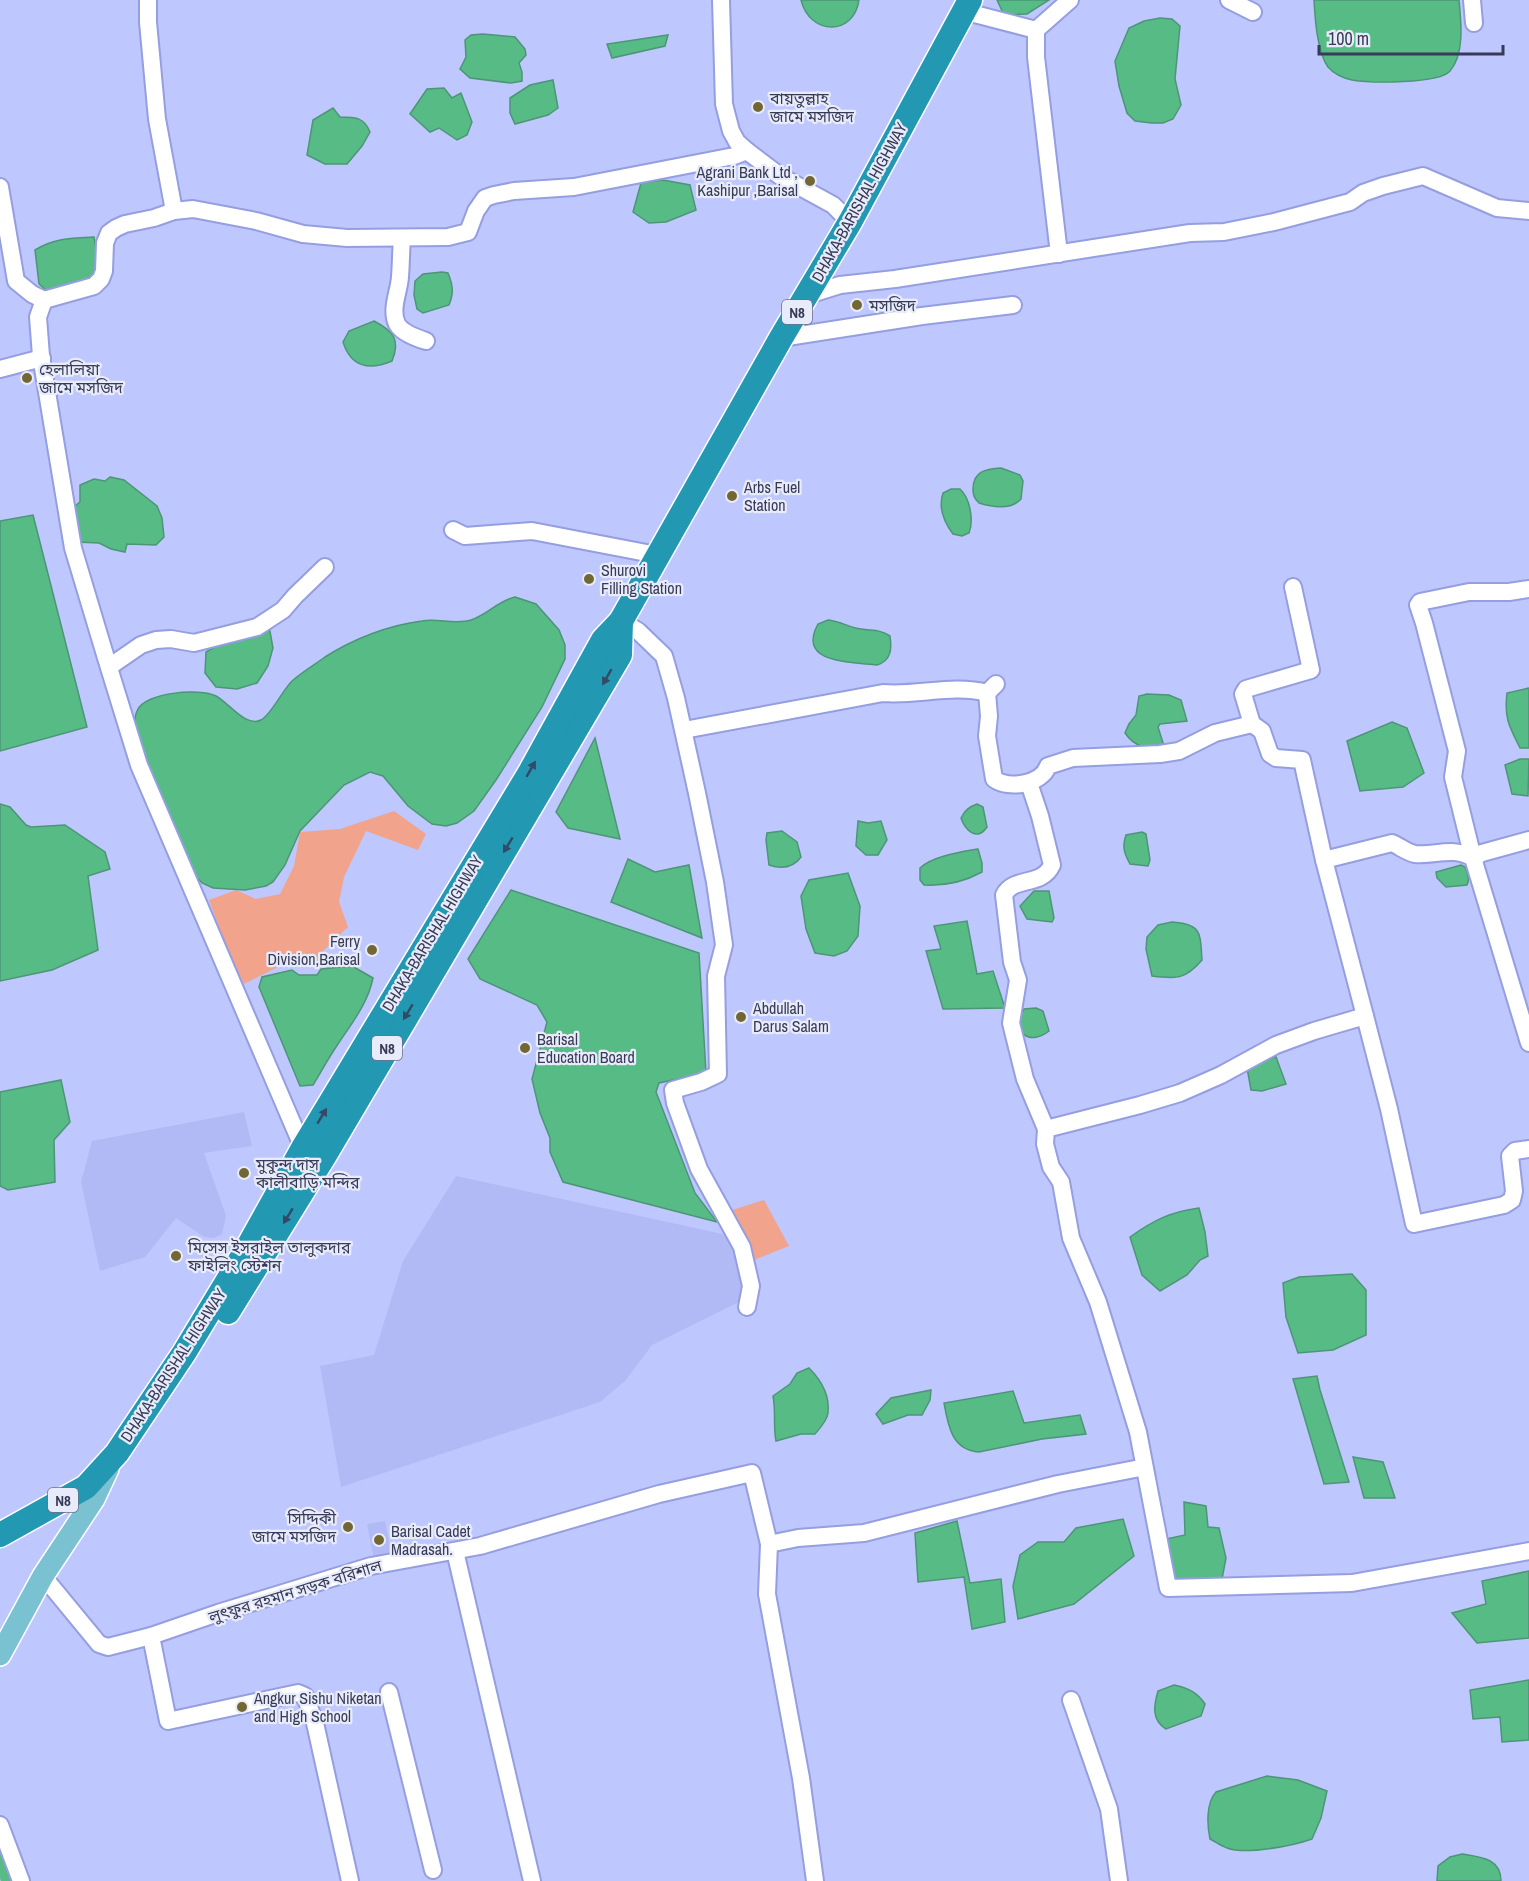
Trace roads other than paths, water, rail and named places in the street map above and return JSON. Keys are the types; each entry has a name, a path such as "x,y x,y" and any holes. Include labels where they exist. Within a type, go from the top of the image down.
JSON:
{"highway":[{"name":"DHAKA-BARISHAL HIGHWAY","path":"117,1453 184,1353 245,1252 303,1148 529,774 603,640 621,621 972,10"},
{"name":"DHAKA-BARISHAL HIGHWAY","path":"117,1453 141,1439 162,1415 325,1155 620,655 621,621"},
{"name":"N8","path":"0,1517 117,1453"},
{"name":"N8","path":"0,1535 86,1487 117,1453"}],"main road":[{"path":"0,1655 43,1576 94,1499 117,1453"}],"street":[{"path":"148,0 157,119 174,211"},
{"path":"721,0 724,104 737,142 780,176 833,205 850,222"},
{"path":"1059,254 1036,57 1036,30 1070,0"},
{"path":"1228,0 1252,12"},
{"path":"1472,0 1473,23"},
{"path":"972,10 1036,30"},
{"path":"0,187 16,281 44,300 94,286 101,279 104,271 105,243 109,233 116,228 174,211 193,209 255,221 303,234 347,238 448,237 468,232 485,198 494,195 574,186 734,156 747,151"},
{"path":"808,295 840,285 896,279 1190,233 1224,232 1274,222 1350,202 1363,193 1422,176 1497,208 1529,211"},
{"path":"402,238 400,280 395,302 397,325 426,341"},
{"path":"44,300 38,317 42,358 73,548 109,667 139,765 303,1148"},
{"path":"782,338 922,316 1014,305"},
{"path":"0,369 42,358"},
{"path":"453,530 465,536 532,531 657,555"},
{"path":"109,667 141,645 156,640 171,639 194,643 257,627 283,610 325,567"},
{"path":"1293,587 1311,670 1246,689 1243,694 1252,724 1262,730 1270,754 1273,757 1302,760 1324,860 1389,1109 1414,1224 1504,1205 1512,1200 1514,1191 1510,1156 1515,1151 1529,1149"},
{"path":"1529,589 1509,592 1469,592 1420,602 1418,605 1456,751 1453,777 1473,858 1529,1043"},
{"path":"621,621 638,631 664,656 684,730 715,882 724,945 716,976 718,1074 701,1082 673,1090 675,1103 699,1168 742,1247 751,1287 747,1306"},
{"path":"684,730 883,693 992,689 987,736 994,779 1007,784 1029,783 1046,772 1048,766 1073,758 1179,751 1215,734 1252,724"},
{"path":"1029,783 1052,865 1043,877 1009,887 1004,895 1012,962 1018,980 1011,1023 1025,1079 1046,1129 1046,1144 1051,1167 1061,1182 1071,1238 1098,1302 1138,1432 1168,1588 1352,1583 1529,1551"},
{"path":"1473,858 1482,853 1529,840"},
{"path":"1324,860 1392,843 1413,854 1439,851 1463,852 1473,858"},
{"path":"1046,1129 1180,1093 1197,1084 1221,1076 1276,1045 1365,1016"},
{"path":"815,1881 801,1778 767,1594 770,1544 798,1538 864,1533 990,1500 1140,1468"},
{"name":"লুৎফুর রহমান সড়ক বরিশাল","path":"43,1576 99,1644 108,1647 151,1636 371,1566 454,1551 522,1535 659,1494 752,1473 770,1544"},
{"path":"454,1551 532,1881"},
{"path":"151,1636 168,1721 298,1693 306,1696 315,1724 350,1881"},
{"path":"389,1692 436,1875"},
{"path":"1071,1700 1109,1809 1115,1880"},
{"path":"0,1825 21,1881"}],"waterway":[{"path":"0,1850 8,1881"}],"place":[{"name":"বায়তুল্লাহ জামে মসজিদ","path":"758,107"},
{"name":"Agrani Bank Ltd , Kashipur ,Barisal","path":"810,181"},
{"name":"মসজিদ","path":"857,305"},
{"name":"হেলালিয়া জামে মসজিদ","path":"27,378"},
{"name":"Arbs Fuel Station","path":"732,496"},
{"name":"Shurovi Filling Station","path":"589,579"},
{"name":"Ferry Division,Barisal","path":"372,950"},
{"name":"Abdullah Darus Salam","path":"741,1017"},
{"name":"Barisal Education Board","path":"525,1048"},
{"name":"মুকুন্দ দাস কালীবাড়ি মন্দির","path":"244,1173"},
{"name":"মিসেস ইসরাইল তালুকদার ফাইলিং স্টেশন","path":"176,1256"},
{"name":"সিদ্দিকী জামে মসজিদ","path":"348,1527"},
{"name":"Barisal Cadet Madrasah.","path":"379,1540"},
{"name":"Angkur Sishu Niketan and High School","path":"242,1707"}]}
